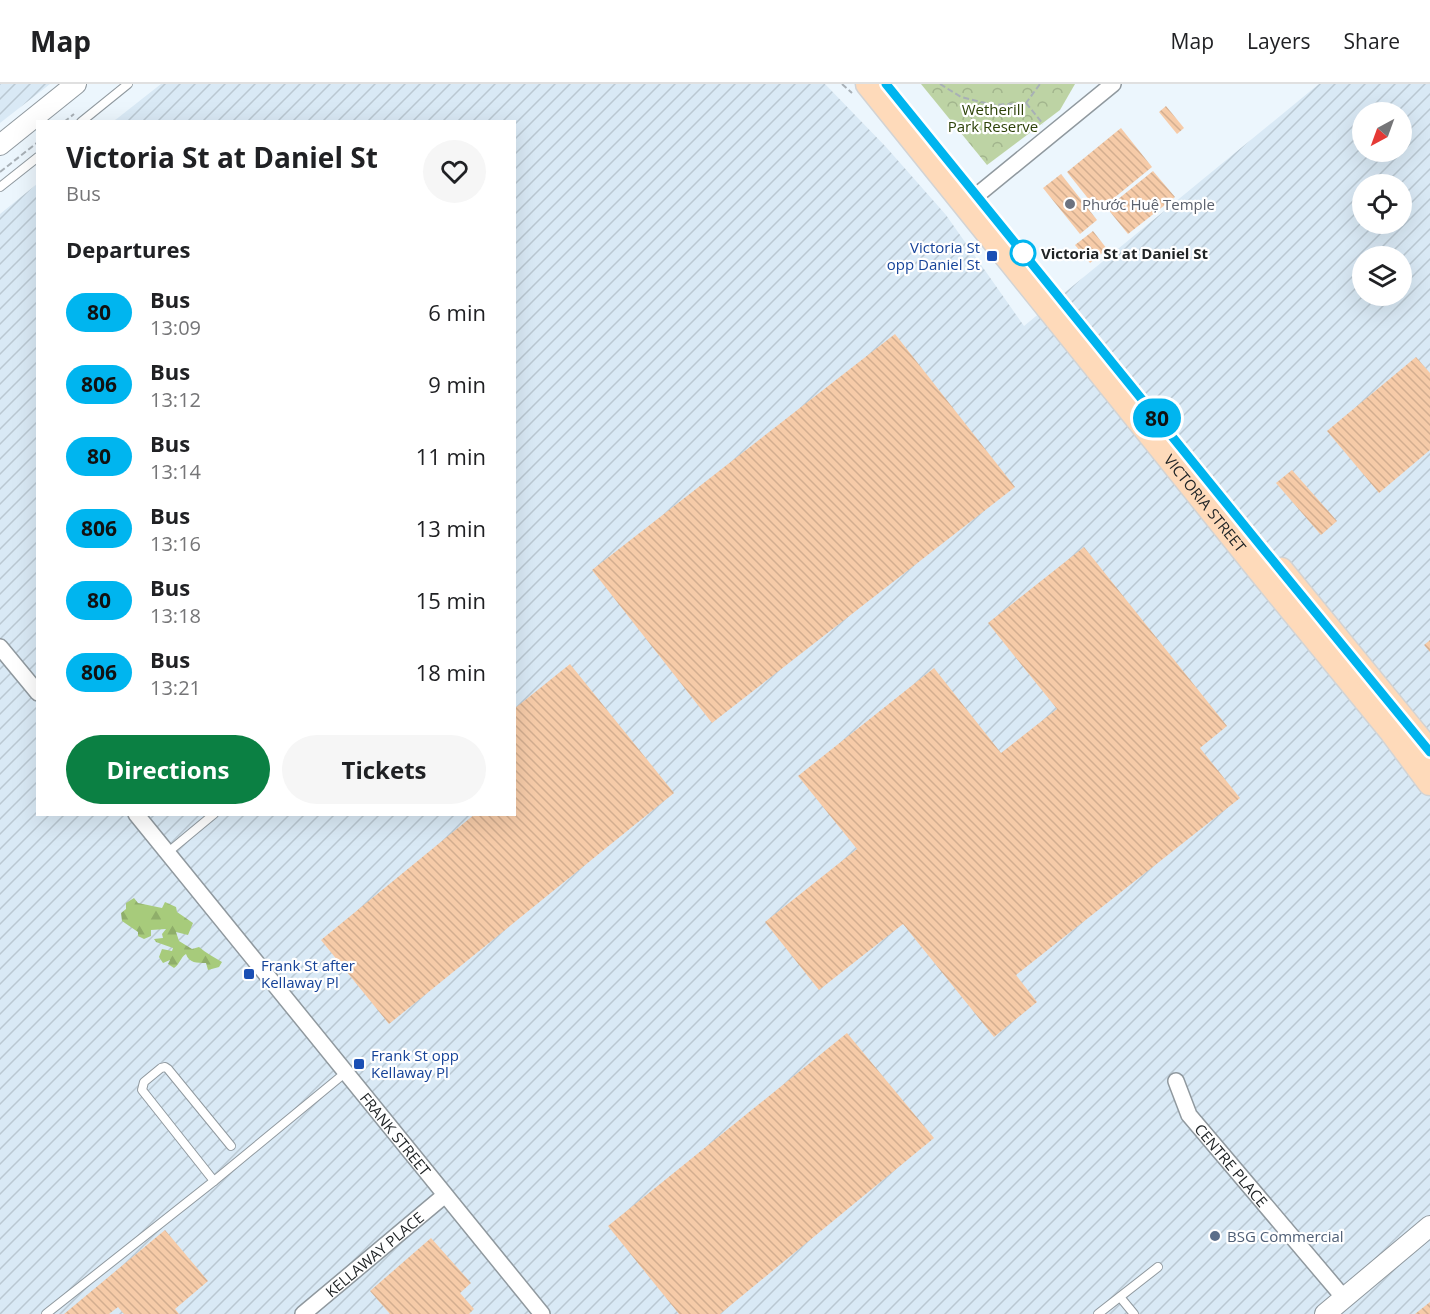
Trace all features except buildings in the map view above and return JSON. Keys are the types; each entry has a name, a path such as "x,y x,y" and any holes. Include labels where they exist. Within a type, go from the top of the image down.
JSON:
{"main road":[{"name":"VICTORIA STREET","path":"868,84 1392,732 1430,783"},
{"name":"VICTORIA STREET","path":"886,84 1430,752"}],"street":[{"path":"0,145 76,84"},
{"path":"976,196 1113,84"},
{"path":"0,647 36,687"},
{"name":"FRANK STREET","path":"138,816 542,1314"},
{"name":"CENTRE PLACE","path":"1176,1081 1189,1115 1344,1298"},
{"name":"KELLAWAY PLACE","path":"303,1314 445,1195"},
{"path":"1325,1314 1430,1226"}],"lane":[{"path":"83,120 128,84"},
{"path":"0,187 36,159"},
{"path":"167,853 210,816"},
{"path":"214,1181 142,1090 144,1082 161,1068 168,1069 231,1146"},
{"path":"46,1314 214,1181 345,1073"},
{"path":"1098,1314 1158,1268"},
{"path":"1120,1297 1134,1314"}],"path":[{"path":"940,84 961,98 993,105 1026,103"},
{"path":"1026,103 1040,84"},
{"path":"1026,103 1050,135"},
{"path":"0,172 36,144"}],"shaded area":[{"path":"0,84 50,84 0,123"},
{"path":"161,84 825,84 886,147 946,215 1024,326 1319,84 1430,84 1430,1314 0,1314 0,214 36,185 36,816 516,816 516,120 115,120"}],"green space":[{"name":"Wetherill Park Reserve","path":"921,84 1075,84 1060,110 987,165"},
{"path":"134,898 138,903 162,908 165,902 176,907 177,912 193,923 188,935 176,932 179,941 192,949 199,947 222,962 219,967 208,970 206,963 191,961 186,954 174,968 168,964 170,960 163,963 159,957 162,949 172,951 173,948 156,942 154,939 163,938 162,934 166,929 151,930 151,936 144,939 122,921 121,913 126,909 126,903"}],"bus line":[{"name":"80","path":"886,84 1430,752"}],"place":[{"name":"Phước Huệ Temple","path":"1070,204"},
{"name":"Victoria St at Daniel St","path":"1023,253"},
{"name":"Victoria St opp Daniel St","path":"992,256"},
{"name":"Frank St after Kellaway Pl","path":"249,974"},
{"name":"Frank St opp Kellaway Pl","path":"359,1064"},
{"name":"BSG Commercial","path":"1215,1236"}]}
